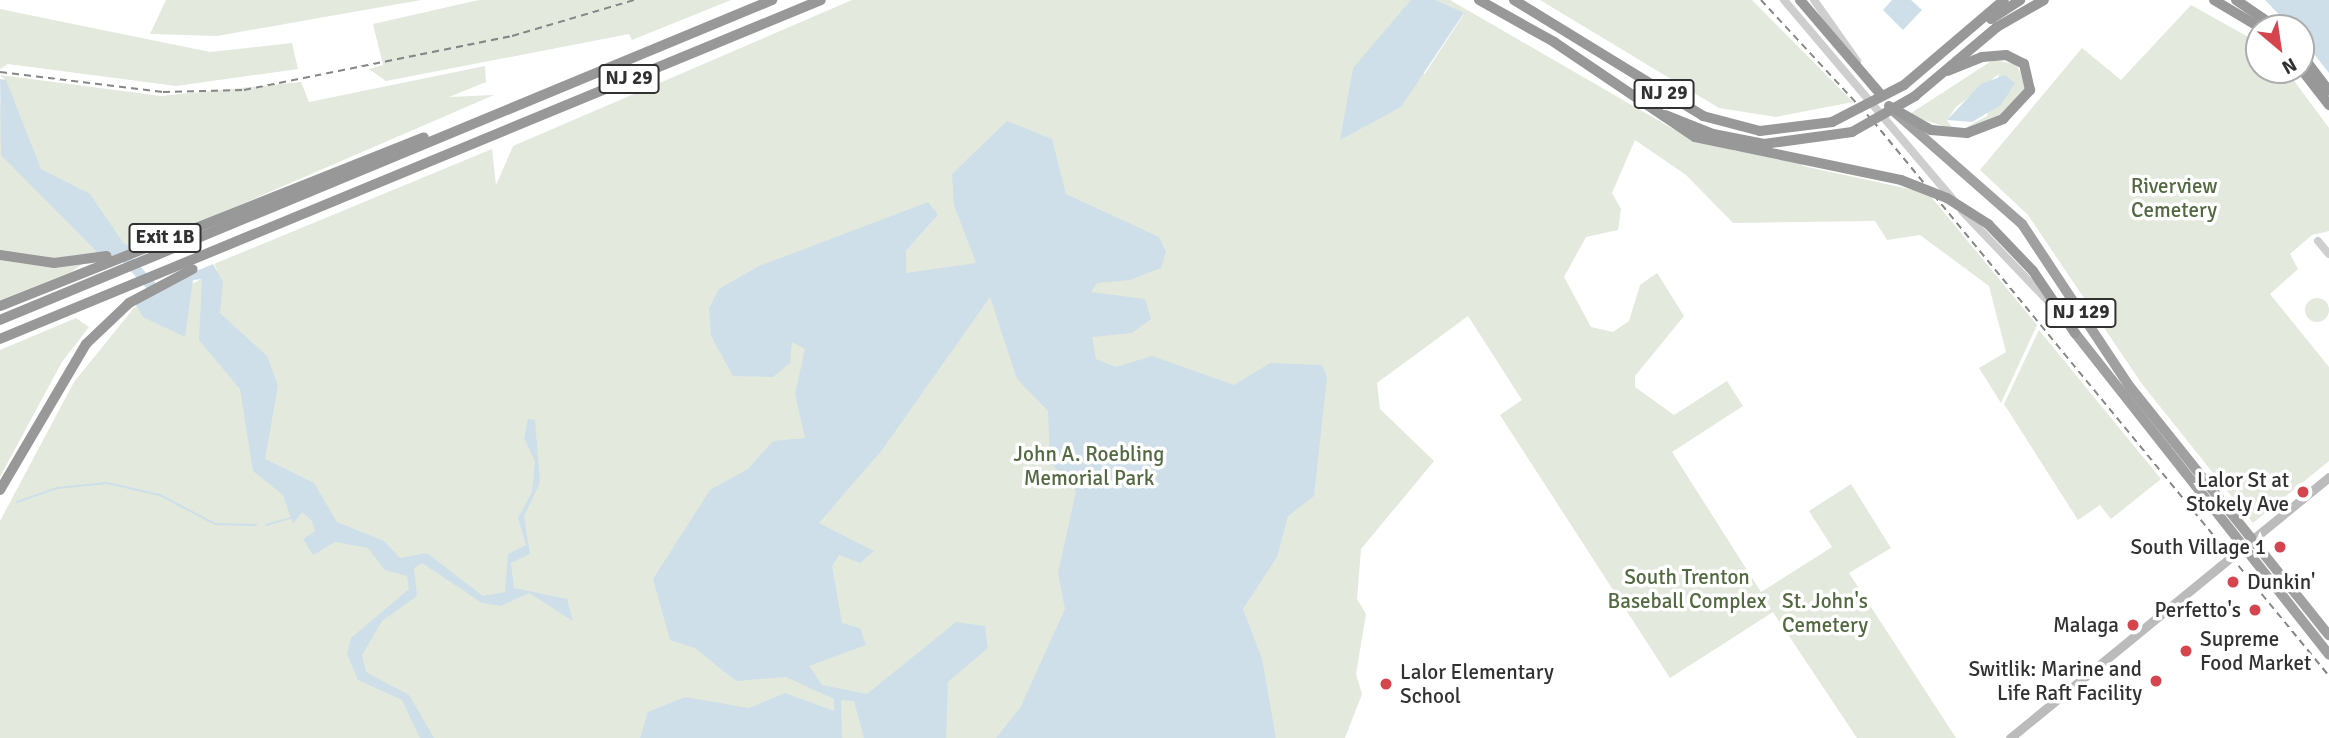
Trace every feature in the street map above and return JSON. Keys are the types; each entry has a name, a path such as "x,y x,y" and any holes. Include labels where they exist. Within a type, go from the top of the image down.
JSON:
{"highway":[{"name":"NJ 29","path":"342,172 467,127 772,0"},
{"name":"NJ 29","path":"0,339 821,0"},
{"name":"NJ 29","path":"1479,0 1671,118 1727,138 1798,144 1852,132 1915,96 1948,71 1997,27 2044,0"},
{"name":"NJ 29","path":"1514,0 1703,116 1760,131 1832,122 1904,85 1965,36 2020,0"},
{"path":"1800,0 1881,95"},
{"path":"1965,36 2004,0"},
{"path":"2214,0 2245,18"},
{"path":"2238,1 2257,14"},
{"path":"1889,106 1931,130 1967,133 2009,114 2031,85 2024,64 2006,55 1982,57 1948,71"},
{"path":"2315,72 2329,91"},
{"path":"1606,79 1662,121 1704,140 1901,180 1947,198 1989,224 2027,263 2074,333"},
{"path":"2313,84 2329,105"},
{"name":"NJ 129","path":"1881,95 1889,106 2022,224 2130,387 2329,635"},
{"path":"0,490 74,360 108,320 160,284 438,158"},
{"path":"0,320 342,172"},
{"name":"Exit 1B","path":"0,306 88,265 342,172"},
{"path":"0,255 40,263 88,265"},
{"name":"NJ 129","path":"2074,333 2329,655"},
{"path":"0,502 33,431"}],"main road":[{"path":"2010,738 2329,477"}],"street":[{"name":"NJ 129","path":"1784,0 1980,233 2074,333"},
{"name":"NJ 129","path":"1814,0 1881,95"},
{"path":"2318,241 2329,254"}],"green space":[{"path":"166,0 421,0 217,36 150,34"},
{"path":"479,0 731,0 632,40 629,34 386,81 369,69 383,65 373,24"},
{"path":"852,0 1411,0 1424,75 1464,14 1436,0 1450,0 1673,129 1735,151 1796,154 1803,166 1928,193 2037,325 2001,403 1979,368 2006,352 1989,286 1920,235 1887,240 1875,221 1733,223 1686,175 1635,140 1612,193 1621,209 1618,230 1586,237 1564,277 1591,327 1613,332 1629,321 1640,285 1657,273 1684,316 1635,376 1635,387 1674,415 1727,381 1743,406 1672,452 1761,592 1832,547 1809,511 1851,484 1891,548 1849,573 1956,738 1857,738 1773,612 1670,678 1500,415 1522,400 1468,316 1377,383 1380,409 1434,461 1361,549 1357,599 1366,614 1356,674 1362,694 1345,738 0,738 0,521 74,382 133,309 138,305 141,313 217,270 214,264 492,149 496,185 513,146","holes":["938,215 906,251 796,396 806,349 792,341"]},
{"path":"1540,0 1752,0 1853,102 1776,117 1719,108"},
{"name":"Riverview Cemetery","path":"2191,5 2245,35 2245,84 2296,84 2329,128 2329,231 2312,235 2290,254 2298,269 2270,294 2329,367 2329,461 2253,523 2142,384 2028,215 1980,170 2082,48 2121,80"},
{"path":"0,9 210,52 292,43 298,69 176,86 8,64 0,69"},
{"path":"1993,60 2016,64 2027,86 1994,122 1963,129 1987,116 1999,74 1956,107 1947,120 1953,129 1908,115"},
{"path":"485,66 486,82 449,97 494,95 138,249 85,236 100,252 71,272 0,300 0,107 6,81 0,75 161,96 301,82 309,102"},
{"path":"2312,298 2322,298 2329,305 2329,315 2322,322 2312,322 2305,315 2305,305"},
{"path":"76,318 89,327 62,362 0,477 0,350"},
{"path":"2039,330 2161,479 2111,519 2100,505 2078,520 2004,404"}],"water":[{"path":"1411,0 1436,0 1464,13 1401,107 1340,140 1353,68"},
{"path":"1892,0 1911,0 1922,10 1903,30 1883,10"},
{"path":"2265,0 2329,0 2329,73 2315,56 2315,14 2278,14"},
{"path":"2005,75 2015,83 2001,105 1972,122 1947,120 1981,84"},
{"path":"0,79 6,80 41,169 90,194 124,244 138,249 107,262 1,155"},
{"path":"1007,121 1052,139 1066,194 1159,237 1166,252 1161,268 1130,280 1097,283 1091,292 1145,299 1151,319 1132,333 1092,337 1096,359 1116,367 1152,356 1234,385 1270,363 1322,365 1327,377 1314,496 1288,516 1277,557 1243,609 1262,659 1276,738 996,738 1020,708 1065,609 1058,573 1076,491 1050,462 1048,411 1017,379 990,297 882,450 819,523 874,551 860,563 839,555 832,566 842,623 860,628 866,645 809,666 822,685 867,694 956,622 985,626 988,648 948,682 946,738 864,738 854,701 841,700 842,738 640,738 648,712 685,697 749,708 785,693 834,711 834,699 786,677 736,681 695,648 670,640 653,579 710,490 748,469 773,441 805,438 795,394 805,349 792,342 790,363 773,377 733,376 711,336 709,308 719,289 757,267 928,202 938,215 906,251 906,273 976,263 954,205 952,174"},
{"path":"213,264 223,282 220,313 267,356 278,386 265,459 314,483 337,522 384,541 400,558 427,553 483,596 505,592 508,554 526,545 518,518 532,492 535,462 524,438 528,419 535,420 540,483 524,516 530,554 511,563 514,588 567,599 573,621 529,593 501,606 482,603 422,563 414,568 417,596 382,621 362,655 366,672 409,695 434,738 420,738 402,700 358,680 347,654 351,638 409,589 407,576 385,570 368,548 335,542 313,555 303,539 315,531 312,521 302,512 293,524 283,495 253,471 240,389 199,340 202,279 193,280 185,337 143,317 132,298"}],"waterway":[{"path":"128,261 158,293"},
{"path":"17,502 57,488 107,483 160,495 215,524 256,525"},
{"path":"266,525 290,518"}],"railway":[{"path":"0,72 163,92 244,90 512,36 634,0"},
{"path":"1761,0 1873,121 2329,676"}],"place":[{"name":"Lalor St at Stokely Ave","path":"2303,492"},
{"name":"South Village 1","path":"2280,547"},
{"name":"Dunkin'","path":"2233,582"},
{"name":"Perfetto's","path":"2255,610"},
{"name":"Malaga","path":"2133,625"},
{"name":"Supreme Food Market","path":"2186,651"},
{"name":"Switlik: Marine and Life Raft Facility","path":"2156,681"},
{"name":"Lalor Elementary School","path":"1386,684"}],"park label":[{"name":"John A. Roebling Memorial Park","path":"1089,466"},
{"name":"South Trenton Baseball Complex","path":"1687,589"},
{"name":"St. John's Cemetery","path":"1825,613"}]}
